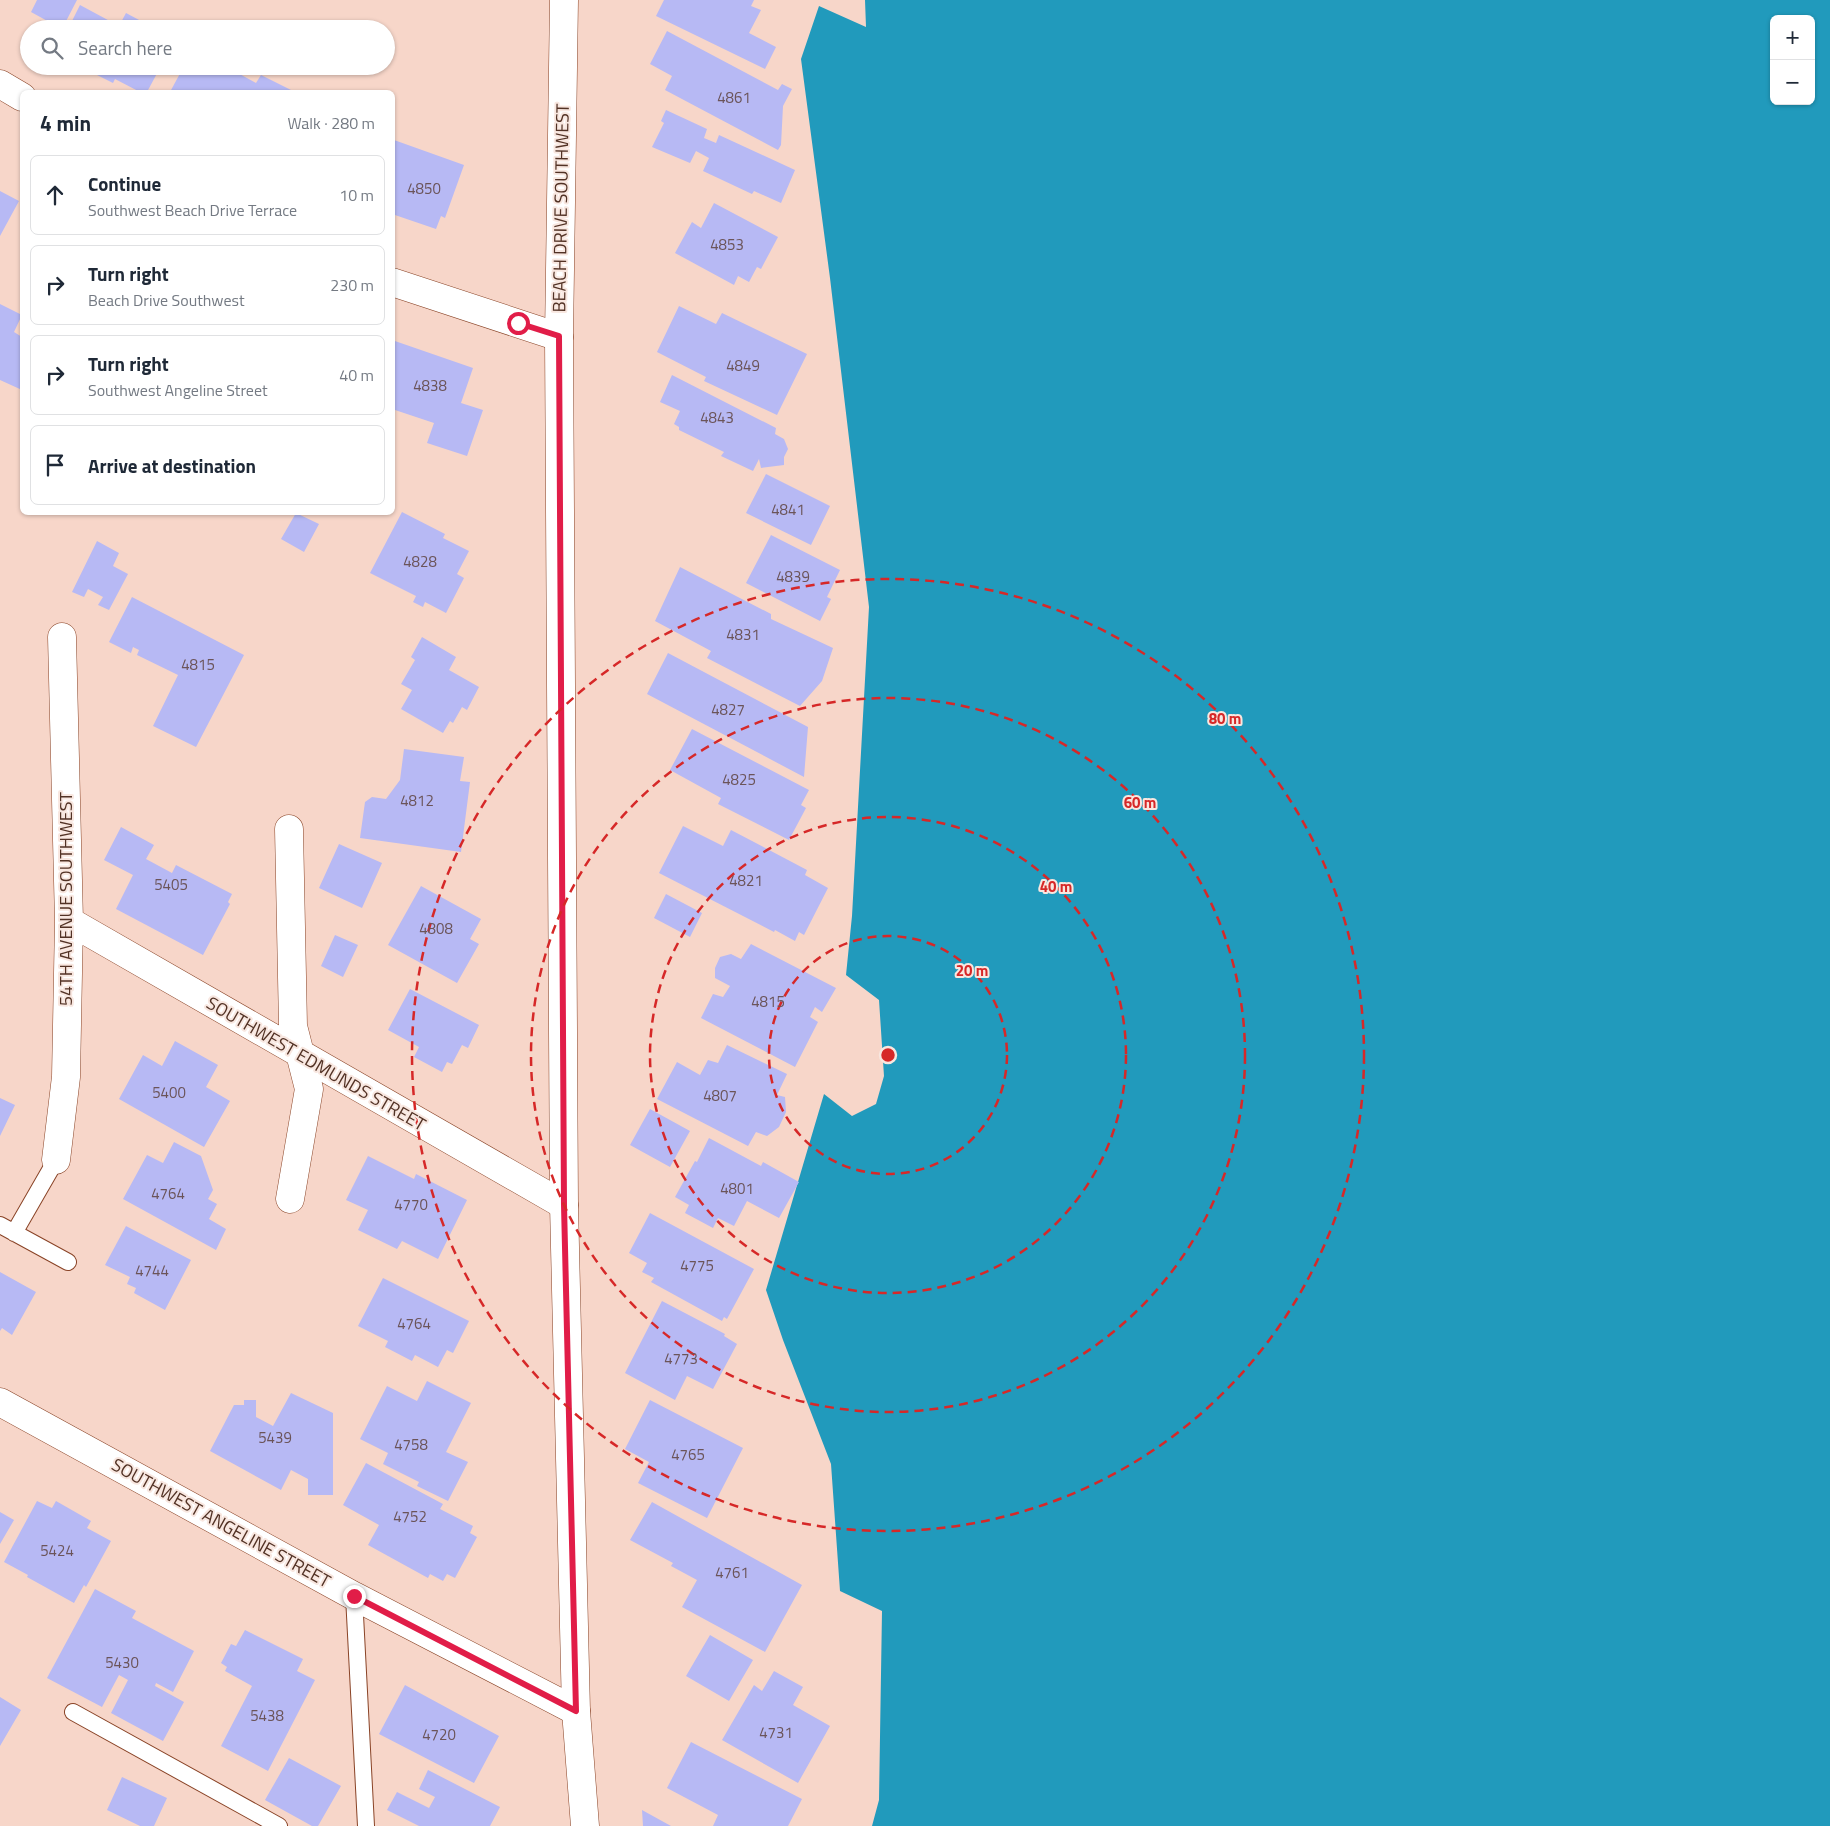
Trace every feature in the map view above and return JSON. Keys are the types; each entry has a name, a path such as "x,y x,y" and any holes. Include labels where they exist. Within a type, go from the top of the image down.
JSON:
{"street":[{"name":"BEACH DRIVE SOUTHWEST","path":"564,0 559,336 564,1205 576,1711 585,1826"},
{"path":"0,84 20,96"},
{"path":"395,283 559,336"},
{"name":"54TH AVENUE SOUTHWEST","path":"56,1160 66,1077 69,921 62,637"},
{"path":"290,829 293,1026 309,1089 290,1199"},
{"name":"SOUTHWEST EDMUNDS STREET","path":"69,921 564,1205"},
{"name":"SOUTHWEST ANGELINE STREET","path":"0,1402 354,1596 576,1711"}],"lane":[{"path":"56,1160 7,1229 68,1262"},
{"path":"354,1596 366,1826"},
{"path":"73,1712 279,1826"}],"water":[{"path":"865,0 1830,0 1830,1826 872,1826 879,1800 882,1611 840,1591 831,1464 783,1340 766,1290 824,1094 852,1116 876,1104 884,1076 879,1000 846,975 852,916 869,607 830,278 801,59 819,6 866,27"}],"building":[{"path":"37,0 77,0 67,20 46,20 31,12"},
{"path":"664,0 754,0 751,6 761,10 749,33 776,47 765,69 656,16"},
{"path":"80,5 108,20 72,20"},
{"path":"126,13 139,20 122,20"},
{"path":"667,31 778,90 782,84 792,89 783,106 781,145 778,150 665,90 672,76 650,64"},
{"path":"97,75 156,75 148,90 136,90 115,79 113,83"},
{"path":"179,75 241,75 256,83 261,75 291,90 171,90"},
{"path":"666,110 707,129 704,138 716,143 719,135 795,170 781,203 754,191 752,194 703,171 709,158 696,151 690,163 652,147 664,123 661,121"},
{"path":"395,140 464,165 445,218 441,216 436,229 395,215"},
{"path":"0,191 19,201 0,236"},
{"path":"714,203 778,237 761,269 757,267 749,282 738,276 734,285 675,253 692,222 701,228"},
{"path":"0,304 20,314 20,319 14,332 20,336 20,389 0,380"},
{"path":"679,306 716,324 722,313 807,354 777,415 704,381 706,377 657,352"},
{"path":"395,341 473,368 461,403 483,410 467,456 427,443 434,423 395,410"},
{"path":"672,375 776,428 775,434 784,439 788,449 784,457 784,465 761,468 759,459 753,471 721,456 724,452 679,430 679,427 674,424 680,411 660,402"},
{"path":"766,474 830,506 811,545 746,513"},
{"path":"402,512 445,534 443,538 469,551 457,574 464,578 446,613 425,602 423,607 413,602 416,596 370,573"},
{"path":"295,515 300,515 319,524 304,552 281,539"},
{"path":"771,535 840,570 827,597 831,599 820,621 746,583"},
{"path":"97,541 119,553 113,566 128,574 109,610 98,605 103,597 88,589 84,597 72,592"},
{"path":"680,567 771,614 771,619 833,648 822,681 800,706 707,658 711,651 655,621"},
{"path":"132,597 244,655 196,747 153,726 178,675 137,655 139,650 133,647 131,653 109,642"},
{"path":"422,637 456,657 449,670 479,687 467,710 462,707 453,723 450,721 443,733 401,709 412,690 401,684 415,660 411,657"},
{"path":"668,653 808,727 804,777 647,694"},
{"path":"692,729 809,790 801,805 806,808 789,840 718,804 721,798 670,770"},
{"path":"404,749 464,757 460,781 470,782 461,852 360,838 365,802 372,797 386,799 400,780"},
{"path":"683,826 723,846 731,830 807,870 805,875 828,888 804,935 799,932 795,941 659,873"},
{"path":"121,827 154,845 146,859 172,873 176,865 232,894 228,902 230,904 203,955 116,909 133,875 104,860"},
{"path":"339,844 382,863 362,908 319,888"},
{"path":"421,886 481,919 470,939 479,944 457,983 388,945"},
{"path":"666,894 702,913 690,937 654,918"},
{"path":"335,935 358,945 343,977 321,966"},
{"path":"751,944 836,988 822,1012 815,1007 810,1017 818,1022 795,1067 701,1018 713,994 723,997 730,986 715,978 715,968 720,957 731,954 741,959"},
{"path":"410,989 479,1025 468,1048 462,1045 452,1064 447,1062 442,1072 414,1057 419,1047 388,1030"},
{"path":"175,1041 218,1065 206,1087 230,1101 204,1147 119,1099 143,1055 162,1066"},
{"path":"727,1045 787,1074 777,1095 785,1097 786,1112 779,1127 767,1136 756,1132 748,1146 657,1099 677,1062 700,1075 708,1060 718,1063"},
{"path":"0,1098 15,1105 0,1136"},
{"path":"650,1109 690,1131 670,1167 630,1145"},
{"path":"709,1138 761,1166 763,1162 799,1182 779,1218 747,1201 734,1226 718,1218 713,1228 685,1213 689,1205 675,1197 695,1161 697,1162"},
{"path":"174,1142 201,1156 213,1190 208,1199 217,1204 209,1219 226,1229 216,1250 123,1199 147,1155 163,1163"},
{"path":"368,1156 414,1179 416,1174 467,1200 438,1259 402,1241 397,1249 358,1230 368,1210 346,1200"},
{"path":"650,1213 754,1269 727,1319 724,1317 722,1321 651,1282 654,1278 642,1272 647,1263 629,1253"},
{"path":"126,1226 191,1260 165,1310 134,1293 136,1288 127,1284 130,1277 105,1265"},
{"path":"0,1272 36,1292 12,1335 2,1328 0,1331"},
{"path":"383,1278 469,1321 453,1353 447,1350 438,1367 415,1355 412,1361 385,1347 388,1341 358,1326"},
{"path":"662,1301 725,1334 724,1336 737,1344 713,1389 687,1376 675,1400 625,1373"},
{"path":"427,1381 471,1403 446,1452 468,1462 448,1501 417,1486 419,1482 383,1464 388,1453 360,1439 387,1386 417,1401"},
{"path":"291,1393 333,1413 333,1495 308,1495 308,1479 291,1470 281,1490 210,1451 234,1405 244,1405 244,1400 256,1400 256,1417 273,1426"},
{"path":"650,1400 743,1448 707,1518 638,1483 649,1462 625,1449"},
{"path":"366,1463 443,1504 440,1509 473,1526 470,1533 477,1537 455,1578 447,1574 443,1581 430,1574 428,1578 368,1545 379,1525 343,1505"},
{"path":"37,1501 52,1508 56,1501 91,1521 87,1528 111,1541 86,1587 84,1585 74,1603 4,1562"},
{"path":"652,1502 802,1585 765,1652 682,1607 697,1580 671,1566 673,1563 630,1540"},
{"path":"0,1512 14,1520 0,1544"},
{"path":"95,1589 136,1611 132,1618 194,1651 173,1692 156,1683 155,1686 184,1702 163,1741 111,1713 128,1680 119,1675 102,1707 47,1678"},
{"path":"245,1630 303,1659 297,1671 315,1680 268,1771 221,1746 252,1686 225,1671 227,1667 221,1663 231,1644 236,1646"},
{"path":"710,1635 753,1660 729,1701 686,1676"},
{"path":"774,1671 803,1687 793,1705 830,1726 798,1783 722,1740 754,1685 762,1691"},
{"path":"405,1685 499,1736 474,1783 379,1734"},
{"path":"0,1697 21,1710 0,1746"},
{"path":"691,1742 802,1799 788,1826 713,1826 718,1815 667,1788"},
{"path":"289,1758 341,1786 318,1826 312,1826 265,1800"},
{"path":"428,1770 500,1807 490,1826 419,1826 387,1810 397,1792 429,1808 435,1797 419,1789"},
{"path":"122,1777 167,1798 154,1826 140,1826 107,1810"},
{"path":"642,1810 671,1826 643,1826"}],"route":[{"path":"354,1596 576,1711 564,1205 559,336 518,323"}]}
